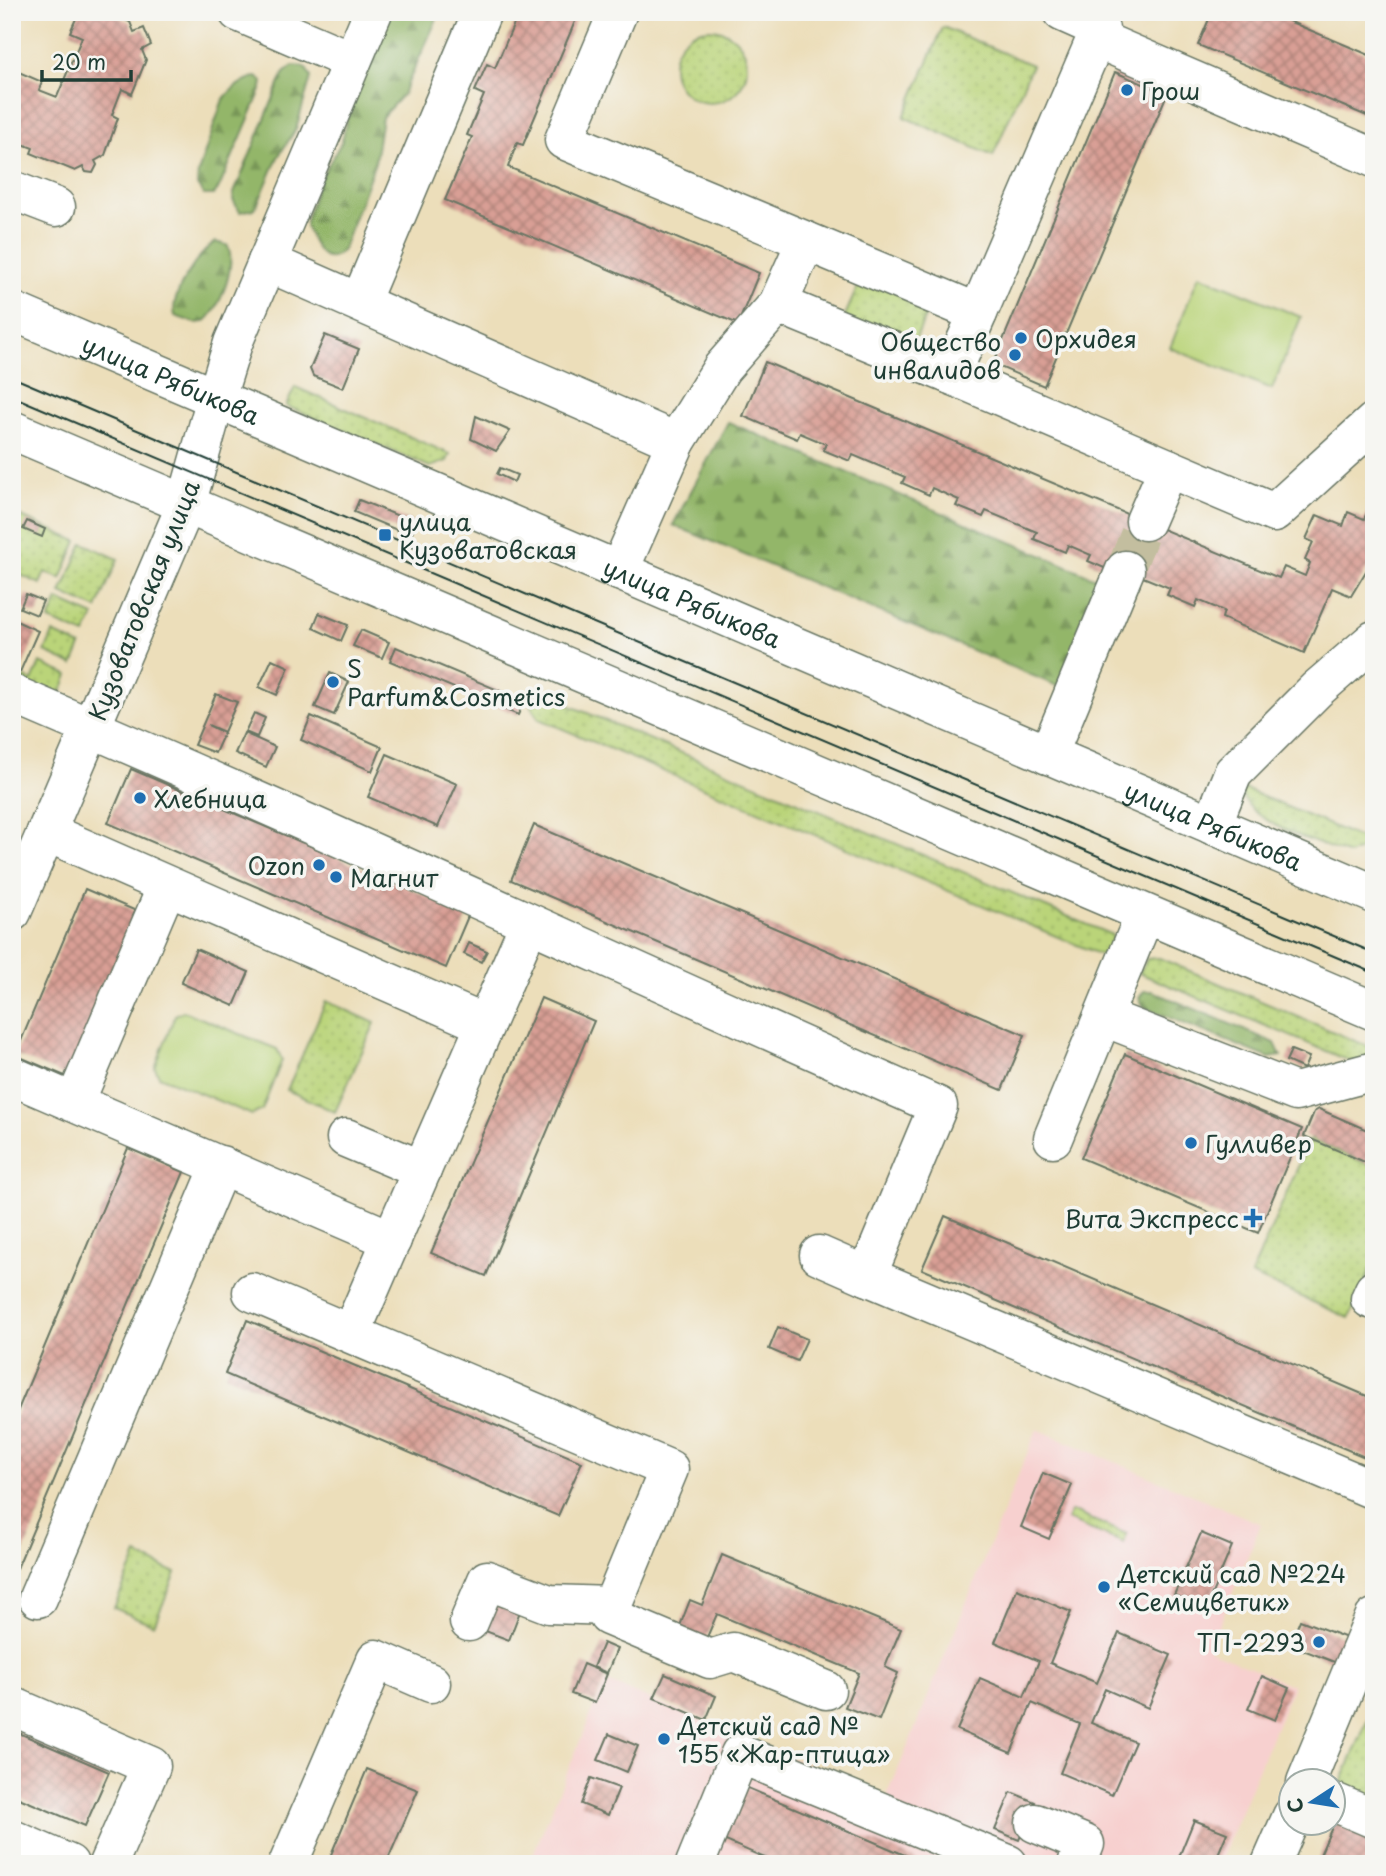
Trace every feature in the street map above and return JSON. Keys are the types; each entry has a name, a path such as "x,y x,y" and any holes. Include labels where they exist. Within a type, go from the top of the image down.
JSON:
{"main road":[{"path":"238,12 352,61"},
{"name":"Кузоватовская улица","path":"12,912 186,505 233,343 373,12"},
{"path":"360,302 482,12"},
{"path":"618,12 564,140 978,313"},
{"path":"951,375 1100,29 1062,12"},
{"path":"1095,38 1374,158"},
{"path":"12,190 56,207"},
{"path":"619,571 676,442 722,368 778,304 806,241"},
{"path":"268,262 676,442"},
{"path":"778,304 1274,513 1374,422"},
{"name":"улица Рябикова","path":"12,311 1374,894"},
{"path":"12,430 1374,1012"},
{"path":"1145,521 1168,468"},
{"path":"1048,755 1125,570"},
{"path":"1212,825 1233,773 1317,689 1374,640"},
{"path":"12,694 431,876 529,925 938,1106 867,1276"},
{"path":"46,832 484,1024"},
{"path":"75,1102 167,886"},
{"path":"1053,1138 1145,914"},
{"path":"351,1333 529,925"},
{"path":"1104,1017 1296,1092 1374,1071"},
{"path":"12,1076 392,1240"},
{"path":"346,1138 422,1170"},
{"path":"38,1598 221,1165"},
{"path":"820,1255 1374,1490"},
{"path":"1374,1290 1370,1299 1374,1300"},
{"path":"252,1292 669,1469 607,1616 710,1658 733,1652 826,1690"},
{"path":"469,1622 487,1580 549,1604 611,1606"},
{"path":"1313,1768 1365,1663 1374,1618"},
{"path":"288,1864 376,1659 431,1683"},
{"path":"12,1706 151,1766 108,1864"},
{"path":"695,1864 740,1754 988,1860"},
{"path":"1348,1808 1374,1819"},
{"path":"1035,1824 1085,1844 1077,1864"},
{"path":"1271,1864 1282,1838"},
{"path":"12,1839 69,1864"}],"shaded area":[{"name":"Детский сад №224 «Семицветик»","path":"1037,1429 1261,1524 1209,1650 1293,1686 1219,1864 1047,1864 1040,1861 1038,1864 529,1864 605,1681 887,1797"}],"green space":[{"path":"384,12 440,12 403,94 382,117 375,162 343,249 336,255 324,256 319,252 305,224 317,185 342,141 349,111"},
{"path":"943,27 1032,65 993,156 904,117"},
{"path":"710,29 724,32 736,40 744,52 747,66 744,80 736,92 724,100 710,103 696,100 684,92 676,80 673,66 676,52 684,40 696,32"},
{"path":"293,66 305,67 311,77 296,129 278,157 258,203 253,209 240,212 233,200 234,193 284,73"},
{"path":"257,77 263,82 262,88 219,188 213,195 204,195 197,185 198,173 222,102 238,85"},
{"path":"215,242 227,245 230,253 226,286 216,308 204,322 195,323 175,316 176,298 181,287 201,255"},
{"path":"1199,275 1301,317 1272,389 1170,348"},
{"path":"862,277 930,305 912,348 843,320"},
{"path":"295,387 450,454 447,461 430,467 286,406"},
{"path":"728,422 1105,582 1062,688 673,525"},
{"path":"12,513 77,541 61,579 45,572 40,584 14,572 16,566 12,564"},
{"path":"83,543 118,559 97,609 61,593"},
{"path":"58,600 94,616 85,635 49,620"},
{"path":"53,633 81,646 73,665 45,652"},
{"path":"40,663 68,675 57,703 12,683 12,672 32,681"},
{"path":"533,690 1112,935 1115,961 539,719 528,700"},
{"path":"1240,787 1374,844 1374,851 1365,847 1349,855 1284,830 1254,811 1245,800"},
{"path":"1159,958 1374,1049 1374,1063 1362,1066 1139,973 1147,959"},
{"path":"1144,991 1152,991 1275,1043 1281,1056 1269,1058 1144,1007 1139,998"},
{"path":"326,1001 375,1023 335,1112 287,1090"},
{"path":"183,1011 277,1049 282,1060 262,1110 252,1115 159,1076 155,1068 175,1015"},
{"path":"1310,1139 1374,1167 1374,1262 1349,1318 1251,1275"},
{"path":"1071,1511 1127,1534 1124,1543 1067,1520"},
{"path":"137,1555 176,1573 154,1625 114,1608"},
{"path":"1374,1705 1374,1806 1348,1794 1347,1768"}],"building":[{"path":"79,12 108,12 130,22 134,32 144,28 151,45 142,50 146,60 132,94 122,89 112,115 118,118 105,155 95,161 97,165 93,173 86,172 83,167 75,171 31,153 33,148 12,140 12,69 42,82 39,90 57,97 82,37 70,32"},
{"path":"519,12 579,12 523,145 517,143 508,167 759,273 738,324 445,200 472,137 467,135 484,95 475,91 487,64 495,68"},
{"path":"1212,12 1267,12 1374,57 1374,119 1198,45"},
{"path":"1115,72 1167,94 1044,386 993,364"},
{"path":"325,335 359,349 343,388 313,376 310,369"},
{"path":"765,362 1279,578 1284,567 1305,576 1310,563 1305,560 1313,542 1306,539 1317,515 1343,526 1348,512 1364,519 1374,497 1374,558 1351,596 1332,588 1304,653 1222,618 1224,611 1198,600 1195,607 1167,595 1170,588 1138,575 1116,573 1088,561 1091,555 1068,545 1065,552 1034,539 1037,532 986,511 983,517 956,506 959,500 932,488 929,495 902,483 905,477 853,455 850,461 823,450 826,444 800,433 797,439 743,416"},
{"path":"476,416 510,431 496,451 471,439"},
{"path":"500,468 517,475 514,482 497,474"},
{"path":"359,500 416,523 411,536 354,512"},
{"path":"27,521 45,529 42,537 23,529"},
{"path":"26,594 43,601 37,615 20,608"},
{"path":"319,613 348,625 341,641 313,628"},
{"path":"12,619 38,631 20,672 12,669"},
{"path":"361,630 389,642 382,658 353,646"},
{"path":"396,647 524,701 518,715 390,661"},
{"path":"272,659 289,667 277,695 259,687"},
{"path":"330,673 349,682 334,715 315,707"},
{"path":"216,694 237,702 224,732 208,725 224,733 215,753 194,745"},
{"path":"254,713 265,718 257,737 245,732"},
{"path":"311,716 382,747 372,771 301,740"},
{"path":"244,733 275,747 266,767 235,753"},
{"path":"387,754 457,784 438,827 368,797"},
{"path":"131,769 469,914 446,968 108,823"},
{"path":"534,825 1025,1035 1002,1090 511,880"},
{"path":"85,889 141,913 72,1079 15,1055"},
{"path":"469,943 487,951 481,962 464,954"},
{"path":"196,949 249,972 234,1006 181,983"},
{"path":"541,998 594,1021 486,1276 431,1253"},
{"path":"1291,1050 1309,1057 1304,1069 1286,1061"},
{"name":"Гулливер","path":"1125,1054 1302,1129 1258,1233 1081,1158"},
{"path":"1319,1109 1374,1133 1374,1166 1304,1136 1314,1112"},
{"path":"128,1148 184,1172 12,1580 12,1424"},
{"path":"945,1216 1374,1399 1374,1461 922,1269"},
{"path":"247,1320 582,1462 558,1516 225,1374"},
{"path":"778,1327 807,1339 797,1361 769,1349"},
{"path":"1043,1473 1072,1485 1049,1539 1021,1527"},
{"path":"1201,1533 1232,1546 1206,1608 1174,1595"},
{"path":"722,1555 901,1629 885,1667 898,1673 879,1720 845,1707 859,1673 717,1614 705,1642 678,1631 690,1600 702,1605"},
{"path":"1017,1589 1071,1612 1050,1663 1097,1683 1119,1633 1171,1655 1148,1708 1105,1689 1091,1723 1135,1742 1112,1795 1060,1773 1080,1724 1032,1703 1011,1753 957,1730 980,1678 1024,1697 1039,1661 995,1642"},
{"path":"494,1595 522,1606 509,1640 480,1629"},
{"name":"ТП-2293","path":"1300,1620 1347,1638 1337,1663 1290,1645"},
{"path":"603,1643 617,1649 607,1673 593,1667"},
{"path":"583,1664 607,1674 595,1703 571,1694"},
{"path":"665,1674 716,1696 706,1720 654,1698"},
{"path":"1262,1676 1289,1688 1275,1720 1248,1709"},
{"path":"12,1730 109,1772 85,1826 12,1795"},
{"path":"609,1734 638,1746 627,1772 598,1760"},
{"path":"367,1769 418,1790 386,1864 327,1864"},
{"path":"591,1778 619,1788 608,1815 581,1804"},
{"path":"743,1786 926,1864 779,1864 721,1839"},
{"path":"1011,1792 1035,1802 1019,1840 995,1830"},
{"path":"1194,1820 1227,1833 1214,1864 1176,1864"},
{"path":"1348,1823 1374,1834 1374,1864 1316,1864 1327,1838 1348,1838"}],"tunnel":[{"path":"1125,570 1145,521"}],"tram line":[{"path":"12,377 1374,953"},
{"path":"12,396 1374,973"}],"place":[{"name":"Грош","path":"1127,90"},
{"name":"Орхидея","path":"1021,338"},
{"name":"Общество инвалидов","path":"1015,355"},
{"name":"улица Кузоватовская","path":"385,535"},
{"name":"S Parfum&Cosmetics","path":"333,682"},
{"name":"Хлебница","path":"140,798"},
{"name":"Ozon","path":"319,865"},
{"name":"Магнит","path":"336,877"},
{"name":"Гулливер","path":"1191,1143"},
{"name":"Вита Экспресс","path":"1253,1218"},
{"name":"Детский сад №224 «Семицветик»","path":"1104,1587"},
{"name":"ТП-2293","path":"1319,1642"},
{"name":"Детский сад № 155 «Жар-птица»","path":"664,1739"}]}
